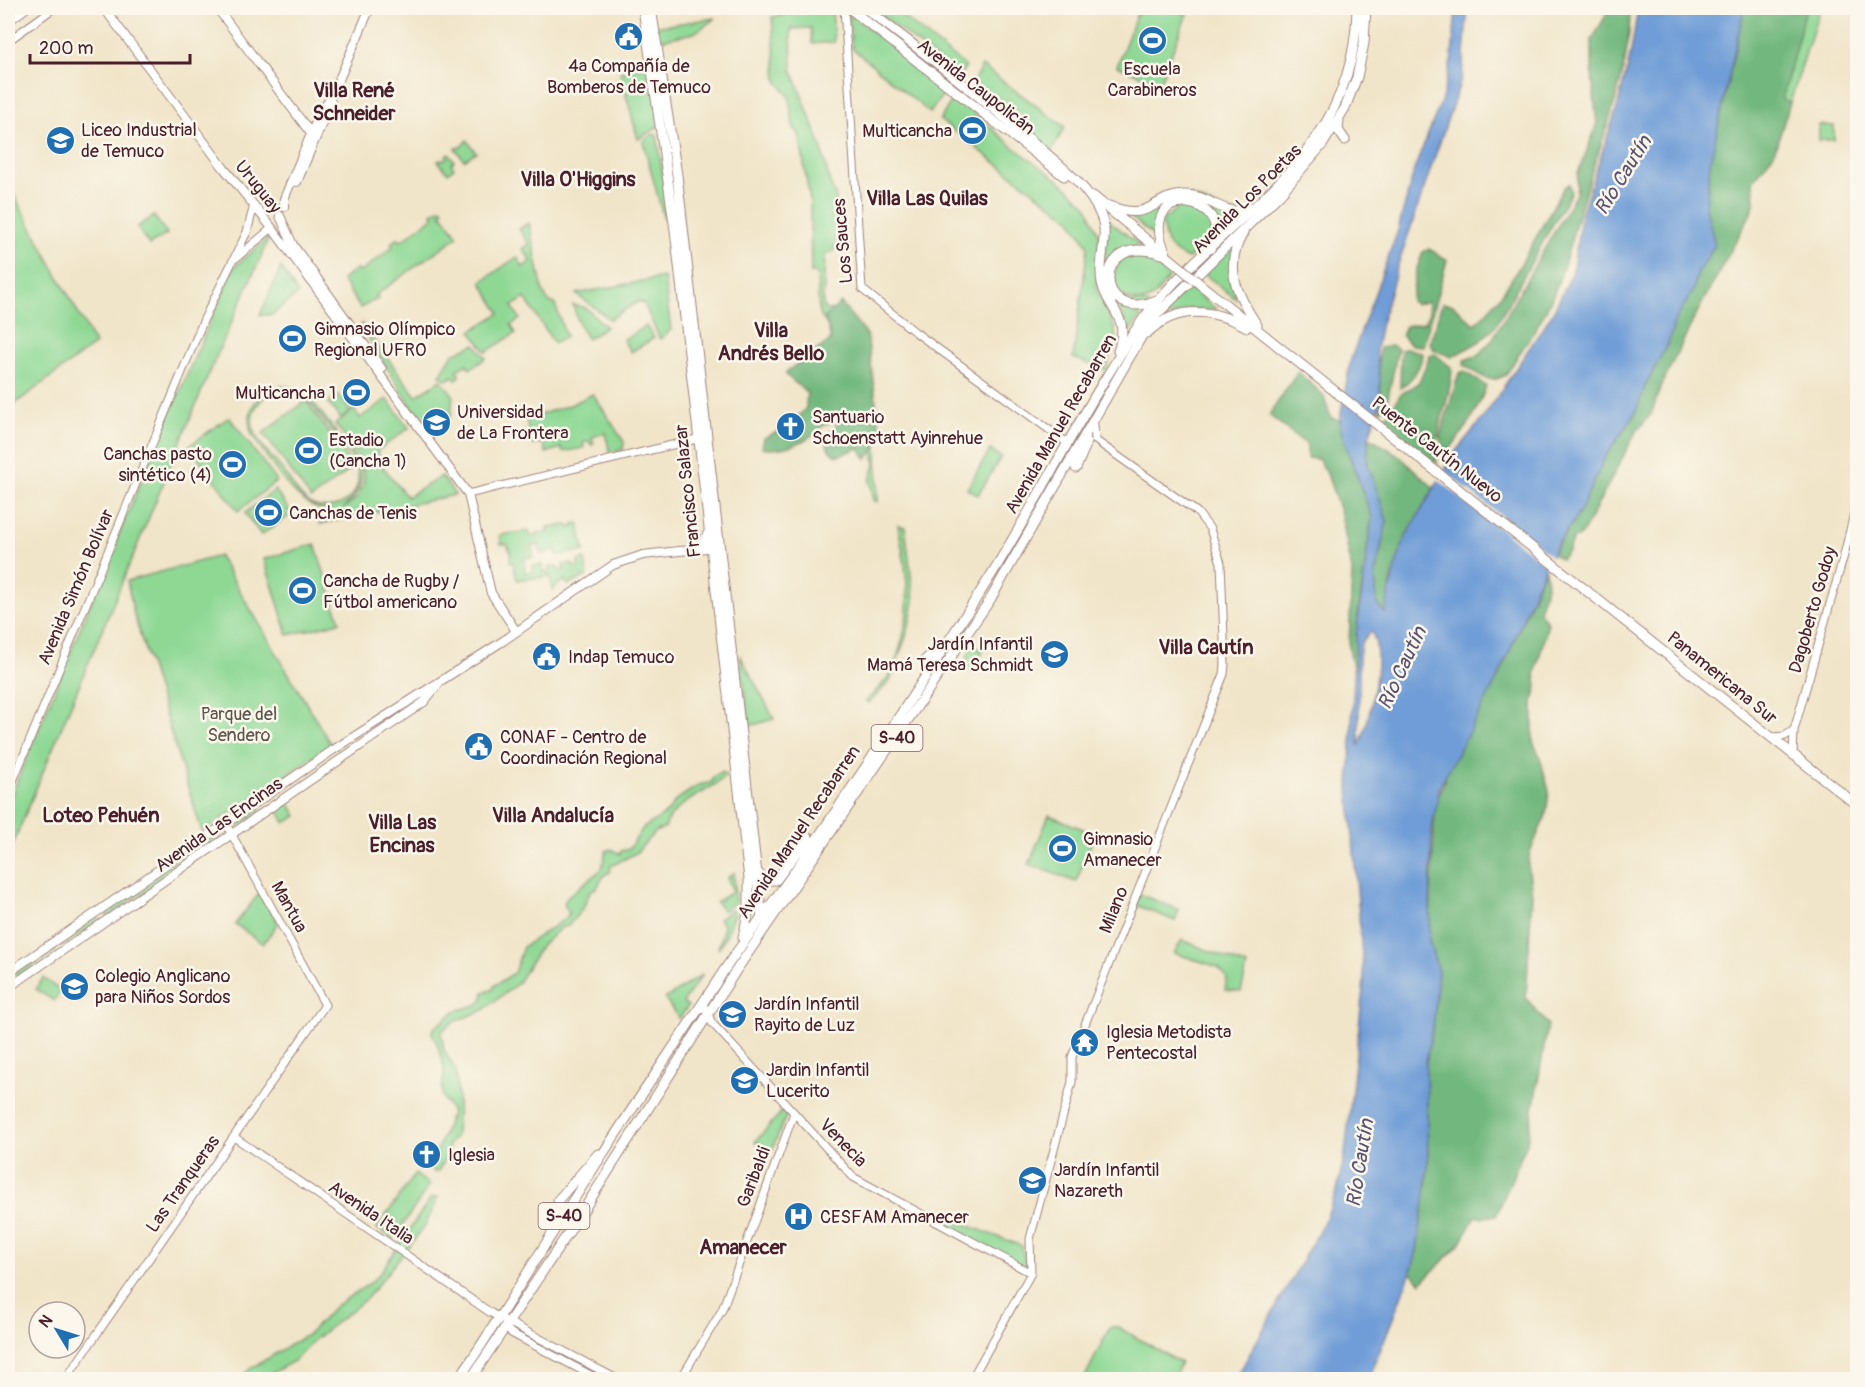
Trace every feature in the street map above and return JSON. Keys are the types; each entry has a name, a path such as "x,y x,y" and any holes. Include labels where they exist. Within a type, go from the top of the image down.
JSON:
{"main road":[{"name":"Uruguay","path":"104,8 223,167 273,227 468,494 491,593 517,633"},
{"path":"217,8 313,136"},
{"path":"288,236 273,227 289,202 313,136 370,8"},
{"name":"Francisco Salazar","path":"643,8 703,438 709,532 714,547 758,873 763,932 761,947"},
{"name":"Francisco Salazar","path":"651,8 677,175 750,889 745,932 727,966"},
{"name":"Avenida Caupolicán","path":"849,8 1051,167 1099,201 1286,352"},
{"name":"Avenida Caupolicán","path":"865,8 1033,142 1085,190"},
{"name":"Avenida Los Poetas","path":"1186,273 1303,158 1338,100 1345,81 1353,50 1357,8"},
{"name":"Avenida Los Poetas","path":"1186,273 1250,222 1293,180 1323,144 1341,116 1360,66 1366,8"},
{"path":"916,60 958,80"},
{"path":"1323,144 1324,125 1341,116"},
{"path":"1323,144 1331,138 1345,140 1338,130 1341,116"},
{"path":"1085,190 1102,219 1104,233 1101,280 1106,296 1116,310 1121,327 1119,348 1107,375"},
{"path":"1099,201 1116,209 1135,212 1150,209 1166,199 1180,195 1191,195 1220,209 1233,212 1249,209 1258,204"},
{"path":"1167,256 1159,237 1158,225 1169,207 1180,202 1201,206 1210,217 1214,233 1208,252"},
{"name":"Uruguay","path":"280,216 288,236 367,346 389,386"},
{"path":"1250,222 1235,250 1233,281 1240,298 1263,334"},
{"path":"1161,298 1140,305 1124,303 1111,291 1108,272 1115,259 1127,251 1144,250 1167,256"},
{"name":"Avenida Manuel Recabarren","path":"470,1380 710,1019 798,874 1008,547 1066,442 1107,375 1140,324 1161,298 1186,273"},
{"name":"Avenida Manuel Recabarren","path":"458,1380 727,966 762,917 798,874 951,658 1005,576 1154,315 1186,273"},
{"path":"1134,349 1141,338 1162,321 1195,311 1212,312 1227,317 1263,334"},
{"name":"Puente Cautín Nuevo","path":"1286,352 1566,574"},
{"path":"1064,471 1066,442 1099,410"},
{"path":"1076,468 1099,410"},
{"path":"694,549 702,544 709,532"},
{"name":"Avenida Las Encinas","path":"487,651 499,647 534,619 618,562 643,555 714,547"},
{"path":"1005,576 1004,560 1008,547"},
{"name":"Panamericana Sur","path":"1566,574 1857,806"},
{"path":"502,641 507,630 506,618 519,622 534,619"},
{"name":"Avenida Las Encinas","path":"8,973 226,824 442,680 517,633"},
{"path":"951,658 973,635"},
{"path":"925,660 950,638"},
{"name":"Avenida Las Encinas","path":"8,988 424,702 442,680"},
{"path":"758,873 765,880 776,880 808,837 798,874"},
{"path":"798,874 832,844"},
{"path":"558,1200 630,1115"},
{"path":"581,1214 611,1178"},
{"path":"532,1301 556,1252"}],"street":[{"path":"8,22 27,8"},
{"path":"8,41 54,8"},
{"name":"Los Sauces","path":"844,8 862,290 915,332 1066,442"},
{"name":"Avenida Simón Bolívar","path":"8,793 204,319 247,232 254,205"},
{"name":"Avenida Simón Bolívar","path":"232,261 273,227"},
{"name":"Milano","path":"1031,1273 1030,1239 1072,1082 1072,1057 1224,674 1225,664 1221,563 1210,529 1197,512 1095,440 1094,425"},
{"path":"468,494 703,438"},
{"name":"Dagoberto Godoy","path":"1793,754 1794,730 1844,555 1857,497"},
{"path":"1770,736 1781,737 1794,730"},
{"name":"Mantua","path":"226,824 326,1005"},
{"name":"Venecia","path":"703,1004 710,1019 841,1166 861,1183 1031,1273"},
{"name":"Las Tranqueras","path":"65,1380 326,1005"},
{"name":"Garibaldi","path":"680,1380 722,1310 794,1113"},
{"name":"Avenida Italia","path":"234,1137 508,1325 600,1380"},
{"path":"971,1380 1031,1273"},
{"name":"Avenida Italia","path":"508,1325 619,1380"}],"green space":[{"path":"785,8 832,8 834,42 812,44 811,28 791,29 792,70 821,146 830,183 836,197 835,250 825,255 823,304 825,310 839,309 877,440 878,502 874,501 870,481 875,464 872,441 834,334 819,314 817,273 811,273 810,201 799,134 793,126 789,96 777,81 772,17 784,15"},
{"path":"872,8 892,8 966,67 959,76"},
{"name":"Escuela Carabineros","path":"1139,8 1171,8 1187,14 1160,83 1117,66"},
{"path":"1610,8 1630,8 1626,57 1614,105 1560,278 1545,313 1506,375 1494,379 1484,378 1464,365 1465,360 1478,355 1492,340 1576,194 1578,173 1597,125 1592,74 1592,40"},
{"path":"1744,8 1806,8 1782,99 1790,103 1774,153 1753,181 1755,201 1751,213 1697,313 1662,384 1651,414 1636,432 1586,527 1578,538 1573,538 1568,551 1561,559 1552,554 1580,512 1605,457 1634,416 1646,384 1670,339 1674,323 1693,291 1698,272 1714,247 1706,207 1710,163"},
{"path":"1806,8 1820,8 1790,103 1782,99"},
{"path":"848,13 942,85 944,93 930,113 852,48"},
{"path":"716,18 694,33 655,41 661,125 638,139 620,72 651,64 654,27"},
{"path":"982,66 1065,127 1050,154 975,89 973,82"},
{"path":"954,96 1016,149 1064,184 1087,206 1099,235 1097,290 1114,327 1116,338 1106,370 1073,358 1088,246 1071,220 940,120"},
{"path":"1819,125 1834,126 1834,140 1819,140"},
{"path":"653,134 657,135 670,224 663,216 643,141"},
{"path":"467,140 476,152 464,160 455,148 461,147"},
{"path":"449,153 454,161 451,164 454,168 448,173 438,161 447,158 446,155"},
{"path":"8,184 95,344 8,409"},
{"path":"1569,184 1571,192 1495,327 1479,342 1452,357 1434,350 1430,343 1442,303 1453,305 1474,324 1486,313 1511,280 1564,187"},
{"path":"1190,196 1221,210 1242,213 1217,236 1214,218 1206,206 1196,199 1184,198 1173,201 1163,209 1157,222 1156,238 1126,213 1145,210 1174,199"},
{"path":"1189,207 1204,213 1212,229 1208,242 1188,259 1168,245 1162,221 1177,208"},
{"path":"441,208 444,210 441,213 458,236 376,295 378,299 360,308 342,280 356,269 360,272 393,247 391,243 398,238 401,241 433,217 432,213"},
{"path":"154,216 167,234 149,245 137,227"},
{"path":"1107,219 1140,245 1117,253 1107,269 1111,293 1149,305 1127,335 1121,312 1105,284 1103,262"},
{"path":"529,223 543,292 548,301 555,304 566,337 554,343 525,298 512,306 520,319 511,325 516,333 486,352 471,331 500,313 481,282 517,257 523,267 531,261 523,249 529,244 519,229"},
{"path":"270,236 210,371 8,856 8,803 146,469 234,267"},
{"path":"1236,238 1231,283 1237,300 1202,272"},
{"path":"1429,249 1447,260 1423,346 1411,345 1402,335 1405,326 1424,323 1429,315 1428,302 1415,304 1411,301 1416,271 1423,252"},
{"path":"1137,253 1172,273 1162,288 1152,297 1139,302 1130,302 1119,294 1116,288 1116,271 1119,261"},
{"path":"281,267 298,294 272,315 260,315"},
{"path":"664,277 671,330 660,339 644,304 639,301 610,319 576,294"},
{"path":"1188,286 1217,310 1190,309 1156,322"},
{"path":"841,303 867,335 880,430 879,443 867,459 859,448 835,455 829,449 826,436 836,427 837,422 832,422 798,443 779,448 762,448 764,438 790,426 806,408 807,393 786,375 786,372 831,340 825,317"},
{"path":"573,305 586,308 606,327 588,339 580,327"},
{"path":"362,324 416,396 441,380 453,395 451,416 429,431 360,326"},
{"path":"646,326 654,338 631,352 623,340"},
{"path":"475,344 486,358 470,369 467,364 457,370 460,376 456,380 453,376 446,380 440,375 453,354"},
{"path":"1392,345 1398,349 1386,407 1380,411 1378,364 1380,348"},
{"path":"1406,348 1422,353 1422,358 1415,373 1400,388 1401,350"},
{"path":"1435,354 1452,368 1436,451 1437,464 1380,419 1390,413 1400,395 1419,382 1430,355"},
{"path":"1464,371 1486,386 1470,420 1449,450 1443,448 1440,436 1459,373"},
{"path":"1298,372 1323,395 1331,418 1340,420 1350,458 1372,517 1358,613 1354,673 1349,647 1352,571 1341,514 1326,471 1318,459 1307,458 1307,445 1269,415"},
{"name":"Multicancha 1","path":"361,382 369,392 352,405 344,395"},
{"path":"288,386 307,394 359,462 361,482 359,488 343,508 359,494 364,483 364,474 358,456 335,424 354,410 360,418 387,399 409,428 377,451 383,467 407,497 442,476 455,495 320,524 331,511 319,509 307,503 296,494 276,471 252,435 250,417 252,408 262,394 278,387","holes":["291,390 302,394 342,443 354,462 358,472 358,482 354,492 339,505 319,507 305,500 254,432 252,418 261,400 272,392"]},
{"path":"593,394 624,442 623,450 610,452 605,433 592,437 594,444 591,445 589,441 583,443 584,448 563,452 561,448 546,453 543,443 532,445 526,419 570,405"},
{"path":"338,395 351,411 341,419 328,403"},
{"name":"Estadio (Cancha 1)","path":"306,401 354,467 311,499 263,433"},
{"name":"Canchas pasto sintético (4)","path":"229,417 277,481 238,511 189,446"},
{"path":"1369,437 1397,454 1434,488 1415,522 1394,571 1386,613 1377,605 1375,575 1387,521 1367,461"},
{"path":"990,450 1001,457 978,495 967,489"},
{"name":"Canchas de Tenis","path":"275,490 292,514 261,535 245,513"},
{"path":"579,523 584,551 557,555 556,549 541,554 539,545 532,546 533,557 524,558 525,573 533,572 533,566 543,565 544,572 549,572 549,567 557,566 558,571 564,570 563,565 573,564 574,568 578,568 578,561 585,559 587,576 568,585 564,580 552,590 551,576 517,580 513,562 510,562 511,553 507,544 501,544 500,535 529,531 530,536 537,536 537,533 549,532 548,527 568,525 569,528 573,528 573,524"},
{"path":"898,525 905,527 914,601 908,631 890,681 869,703 866,701 890,674 898,654 906,618 907,583"},
{"name":"Cancha de Rugby / Fútbol americano","path":"315,544 340,622 288,635 264,559"},
{"name":"Parque del Sendero","path":"219,556 331,745 202,832 134,615 127,581"},
{"path":"1545,569 1547,584 1539,611 1548,623 1535,674 1537,686 1533,702 1533,742 1539,754 1549,791 1546,815 1530,852 1528,864 1532,894 1526,998 1548,1025 1527,1143 1496,1216 1475,1217 1460,1244 1421,1283 1411,1272 1417,1251 1428,1166 1426,1062 1434,1019 1438,971 1429,941 1435,806 1450,765 1501,671"},
{"path":"972,646 983,650 975,672 963,667"},
{"path":"740,655 774,719 749,726"},
{"path":"722,772 726,776 683,804 669,819 665,828 655,832 636,853 611,866 610,872 604,875 597,888 591,890 583,908 568,926 562,927 541,946 517,984 482,1011 453,1022 441,1032 444,1050 456,1071 458,1101 456,1136 449,1143 447,1157 438,1171 434,1172 429,1165 452,1112 442,1095 444,1067 432,1033 433,1029 455,1011 477,1005 482,1001 484,992 492,990 495,985 514,973 523,947 566,918 569,913 564,904 567,897 602,869 606,851 611,849 620,854 621,851 629,849 643,828 667,813 676,800 699,785 712,782 713,777"},
{"path":"288,801 297,816 285,823 278,809"},
{"path":"257,804 261,811 235,829 231,822"},
{"name":"Gimnasio Amanecer","path":"1049,815 1095,834 1076,882 1029,864"},
{"path":"217,833 221,839 108,917 104,910"},
{"path":"734,873 735,903 723,911 716,902 733,891 727,878"},
{"path":"261,891 278,923 263,944 235,924"},
{"path":"1139,894 1179,910 1175,921 1136,905"},
{"path":"731,910 734,912 731,922 718,949 724,926 719,919"},
{"path":"96,915 100,920 62,947 59,942"},
{"path":"1182,940 1247,966 1241,992 1225,990 1227,978 1218,967 1174,953"},
{"path":"53,946 56,951 17,976 14,971"},
{"path":"703,974 683,1002 688,1006 679,1019 665,999"},
{"path":"43,978 61,991 54,1001 36,989"},
{"path":"783,1110 787,1114 772,1150 755,1142"},
{"path":"415,1174 430,1185 393,1239 377,1228"},
{"path":"438,1197 425,1226 367,1298 314,1340 294,1361 261,1379 238,1380 250,1369 310,1333 335,1306 369,1284 380,1273 431,1198"},
{"path":"946,1217 1022,1246 1026,1268 937,1221"},
{"path":"1110,1327 1118,1327 1181,1363 1173,1379 1084,1379"}],"water":[{"name":"Río Cautín","path":"1456,8 1468,8 1462,77 1397,268 1380,327 1376,351 1380,378 1380,403 1369,437 1367,461 1387,521 1375,575 1377,604 1385,613 1394,571 1405,538 1456,451 1483,418 1552,314 1572,274 1582,212 1617,108 1630,57 1638,8 1744,8 1710,163 1706,207 1715,245 1698,272 1693,291 1674,323 1670,339 1646,384 1634,416 1605,457 1580,512 1555,548 1539,580 1501,672 1440,786 1432,828 1429,941 1438,971 1434,1019 1426,1062 1428,1166 1417,1251 1411,1272 1369,1379 1235,1380 1327,1216 1337,1190 1345,1154 1364,980 1349,788 1356,634 1372,517 1340,427 1341,412 1351,359 1398,230 1415,167 1442,99 1452,57","holes":["1371,631 1377,655 1374,688 1359,746 1361,643"]}],"pier":[{"path":"1442,469 1554,558 1549,567 1436,478"}],"place":[{"name":"4ª Compañía de Bomberos de Temuco","path":"629,37"},
{"name":"Escuela Carabineros","path":"1152,40"},
{"name":"Multicancha","path":"973,131"},
{"name":"Liceo Industrial de Temuco","path":"60,140"},
{"name":"Gimnasio Olímpico Regional UFRO","path":"293,339"},
{"name":"Multicancha 1","path":"357,393"},
{"name":"Universidad de La Frontera","path":"436,422"},
{"name":"Santuario Schoenstatt Ayinrehue","path":"791,427"},
{"name":"Estadio (Cancha 1)","path":"308,450"},
{"name":"Canchas pasto sintético (4)","path":"233,464"},
{"name":"Canchas de Tenis","path":"268,513"},
{"name":"Cancha de Rugby / Fútbol americano","path":"302,591"},
{"name":"Jardín Infantil Mamá Teresa Schmidt","path":"1054,654"},
{"name":"Indap Temuco","path":"547,657"},
{"name":"CONAF - Centro de Coordinación Regional","path":"479,747"},
{"name":"Gimnasio Amanecer","path":"1062,849"},
{"name":"Colegio Anglicano para Niños Sordos","path":"74,986"},
{"name":"Jardín Infantil Rayito de Luz","path":"733,1014"},
{"name":"Iglesia Metodista Pentecostal","path":"1085,1042"},
{"name":"Jardin Infantil Lucerito","path":"745,1080"},
{"name":"Iglesia","path":"427,1155"},
{"name":"Jardín Infantil Nazareth","path":"1033,1180"},
{"name":"CESFAM Amanecer","path":"799,1217"}],"district":[{"name":"Villa René Schneider","path":"354,102"},
{"name":"Villa O'Higgins","path":"578,179"},
{"name":"Villa Las Quilas","path":"927,198"},
{"name":"Villa Andrés Bello","path":"771,342"},
{"name":"Villa Cautín","path":"1206,647"},
{"name":"Loteo Pehuén","path":"101,815"},
{"name":"Villa Andalucía","path":"553,815"},
{"name":"Villa Las Encinas","path":"402,834"},
{"name":"Amanecer","path":"743,1247"}]}
